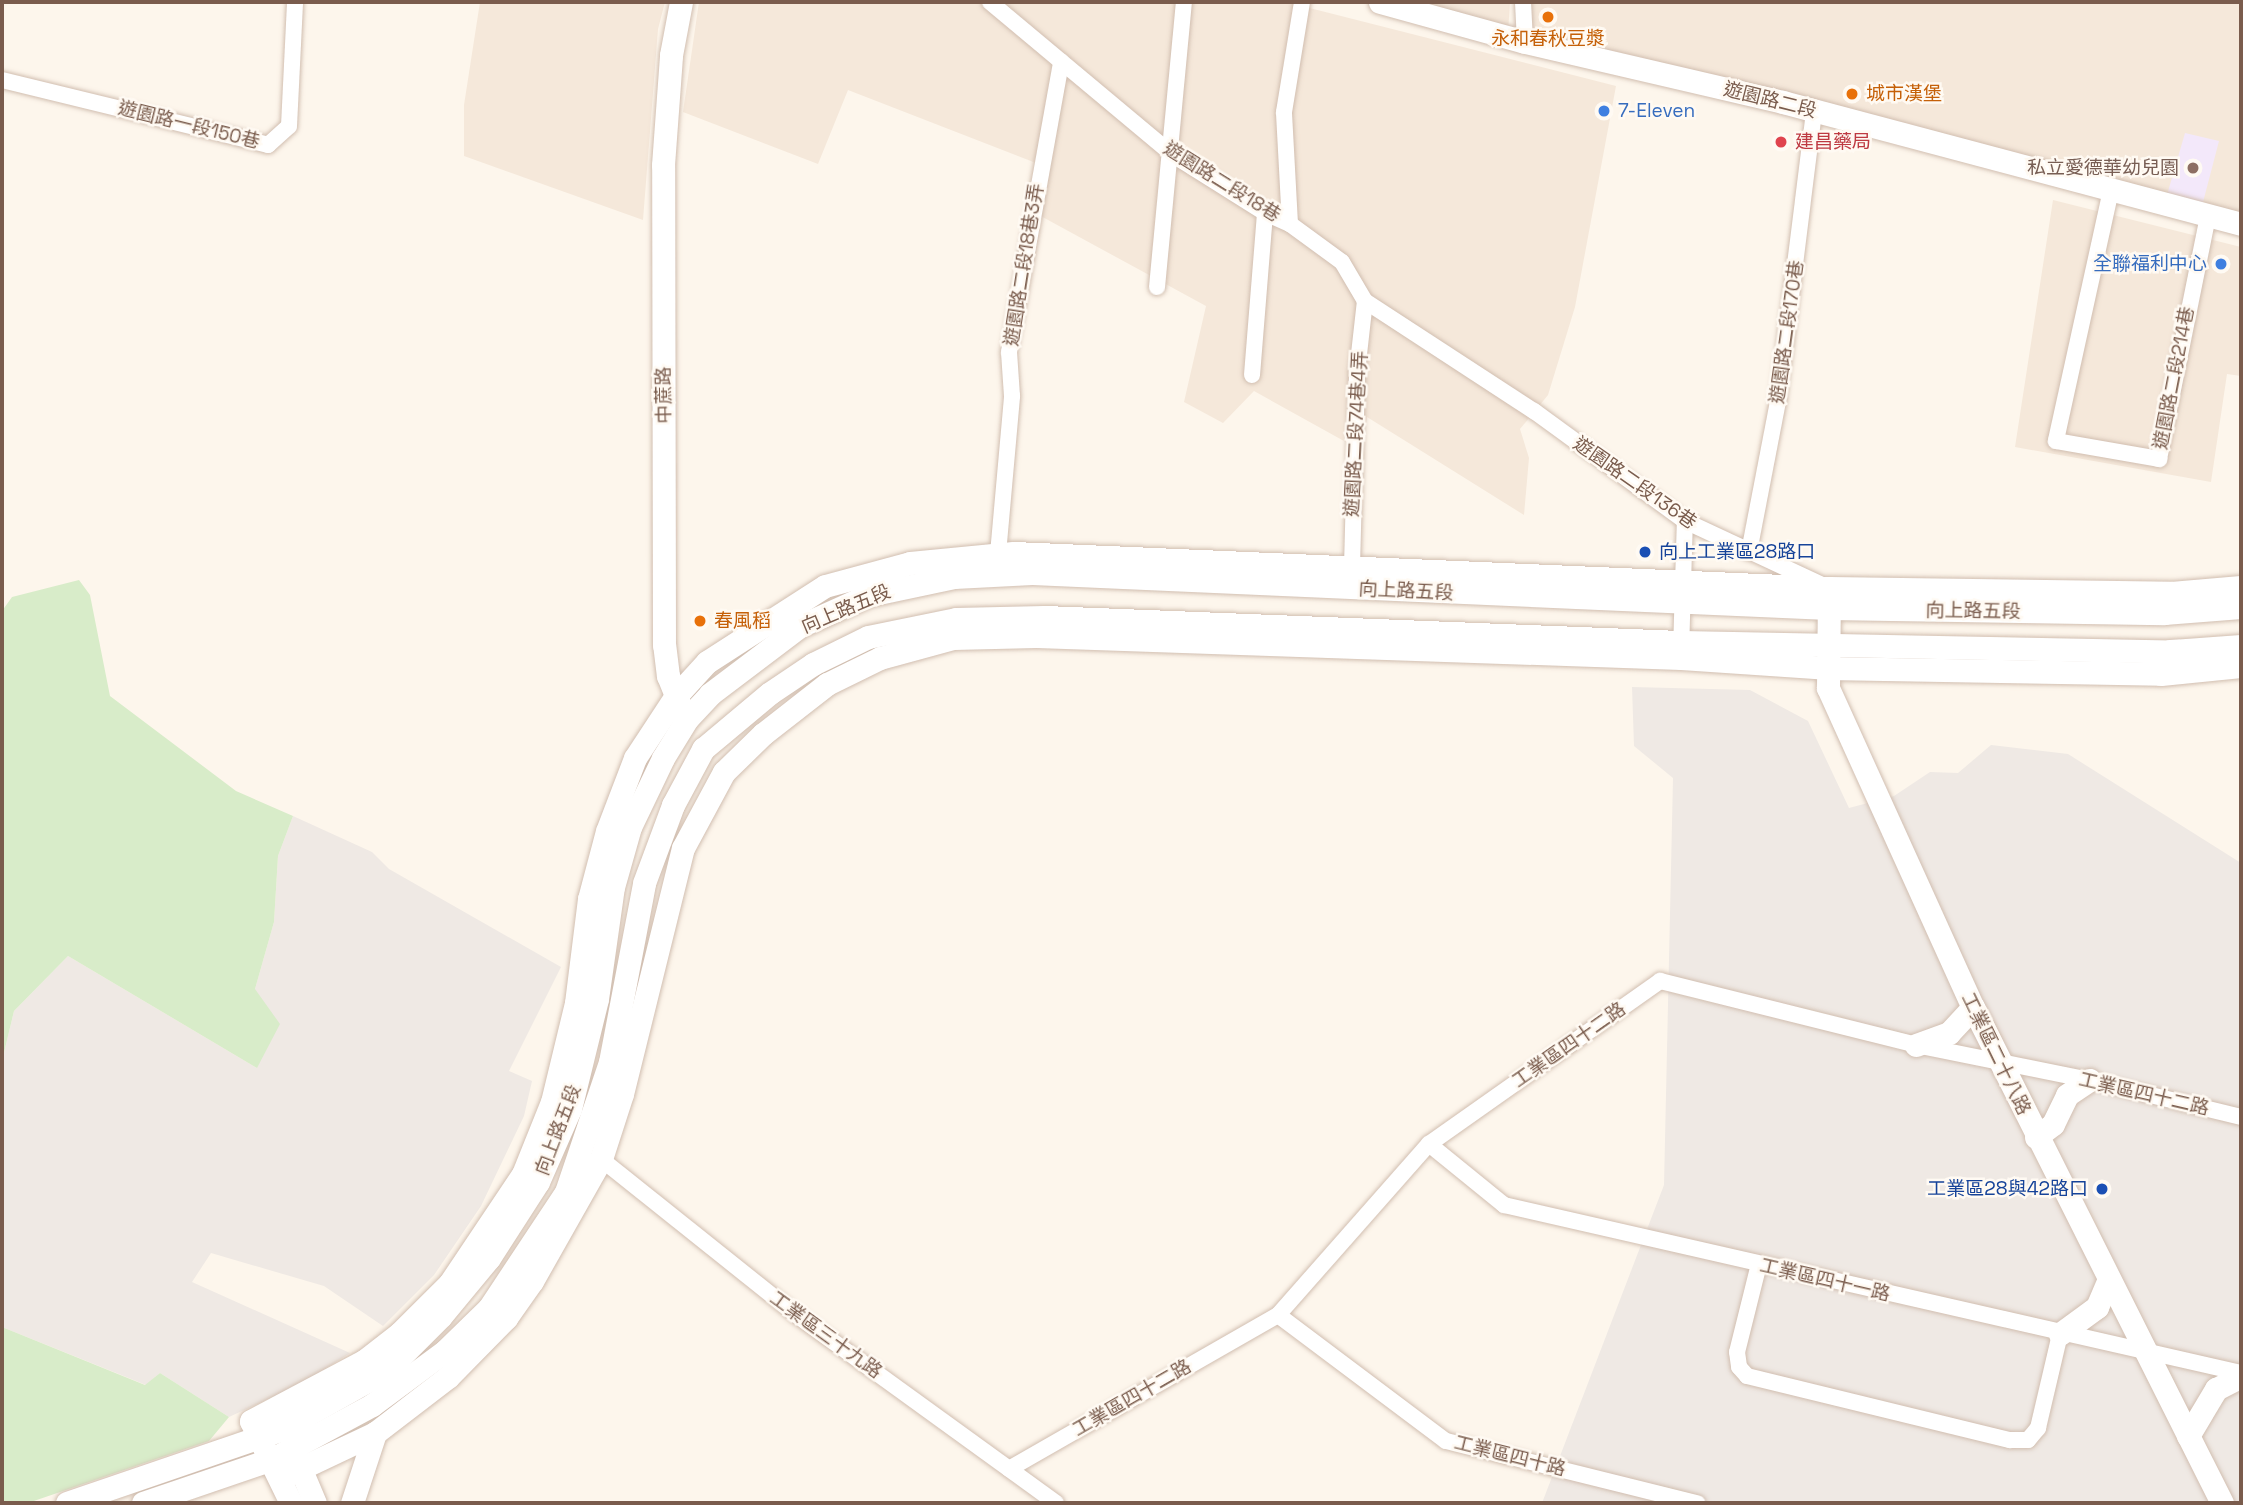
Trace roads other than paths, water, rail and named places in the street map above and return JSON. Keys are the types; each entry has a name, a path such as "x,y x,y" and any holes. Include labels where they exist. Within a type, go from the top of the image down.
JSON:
{"main road":[{"name":"中蔗路","path":"681,2 671,55 663,165 664,645 675,697 703,749 724,772"},
{"name":"遊園路二段","path":"1380,2 1525,42 1814,111 2241,224"},
{"name":"向上路五段","path":"272,1441 400,1333 450,1283 523,1174 552,1102 573,1015 589,899 607,831 635,758 675,697 707,662 825,586 910,563 998,554 1352,567 1684,592"},
{"name":"向上路五段","path":"143,1503 272,1441 387,1370 441,1317 489,1258 538,1182 570,1109 597,999 613,887 630,827 687,719 710,694 800,626 869,595 954,577 1032,573 1684,592 2164,613 2241,607"},
{"name":"向上路五段","path":"1828,598 2171,593 2241,587"},
{"name":"工業區二十八路","path":"1828,598 1828,688 2000,1063 2222,1503"},
{"name":"向上路五段","path":"67,1503 272,1441 372,1405 445,1351 489,1308 566,1192 610,1062 644,883 673,805 703,749 770,692 813,664 868,638 956,619 1044,617 1681,650 1826,667 2161,674 2241,666"},
{"name":"向上路五段","path":"302,1470 375,1433 448,1377 506,1318 553,1247 601,1159 622,1094 676,870 724,772 763,734 827,684 880,659 953,638 1681,650 1826,644 2170,651 2241,646"},
{"path":"664,645 684,659 707,662"},
{"path":"1916,1045 1949,1033 1973,1007"},
{"path":"2036,1137 2053,1124 2067,1095 2089,1080"},
{"path":"2060,1335 2097,1307 2109,1279"},
{"path":"2188,1436 2216,1389 2241,1375"},
{"path":"352,1503 375,1433"},
{"path":"272,1441 302,1470 315,1503"},
{"path":"272,1441 290,1503"}],"street":[{"name":"遊園路一段150巷","path":"2,80 268,145 289,126 295,2"},
{"name":"遊園路二段18巷","path":"990,2 1173,155 1265,213 1290,223 1342,262 1364,301 1454,356"},
{"path":"1157,287 1173,155 1184,2"},
{"path":"1290,223 1284,113 1302,2"},
{"path":"1523,2 1525,42"},
{"name":"遊園路二段18巷3弄","path":"998,554 1012,396 1009,352 1061,62"},
{"name":"遊園路二段170巷","path":"1749,552 1778,401 1814,111"},
{"name":"遊園路二段214巷","path":"2111,190 2056,441 2158,459 2208,215"},
{"path":"1252,375 1265,213"},
{"name":"遊園路二段74巷4弄","path":"1352,567 1356,386 1364,301"},
{"name":"遊園路二段136巷","path":"1454,356 1685,521 1749,552 1828,598"},
{"path":"1681,650 1685,521"},
{"name":"工業區四十二路","path":"1009,1469 1278,1315 1429,1144 1660,981 1916,1045 2089,1080 2241,1117"},
{"name":"工業區四十一路","path":"1429,1144 1504,1205 2241,1375"},
{"name":"工業區三十九路","path":"601,1159 795,1314 1056,1503"},
{"path":"1759,1264 1737,1352 1739,1367 1747,1376 2010,1440 2028,1440 2038,1428 2060,1335"},
{"name":"工業區四十路","path":"1278,1315 1446,1441 1697,1503"}],"place":[{"name":"永和春秋豆漿","path":"1548,17"},
{"name":"城市漢堡","path":"1852,94"},
{"name":"7-Eleven","path":"1604,111"},
{"name":"建昌藥局","path":"1781,142"},
{"name":"私立愛德華幼兒園","path":"2193,168"},
{"name":"全聯福利中心","path":"2221,264"},
{"name":"向上工業區28路口","path":"1645,552"},
{"name":"春風稻","path":"700,621"},
{"name":"工業區28與42路口","path":"2102,1189"}]}
